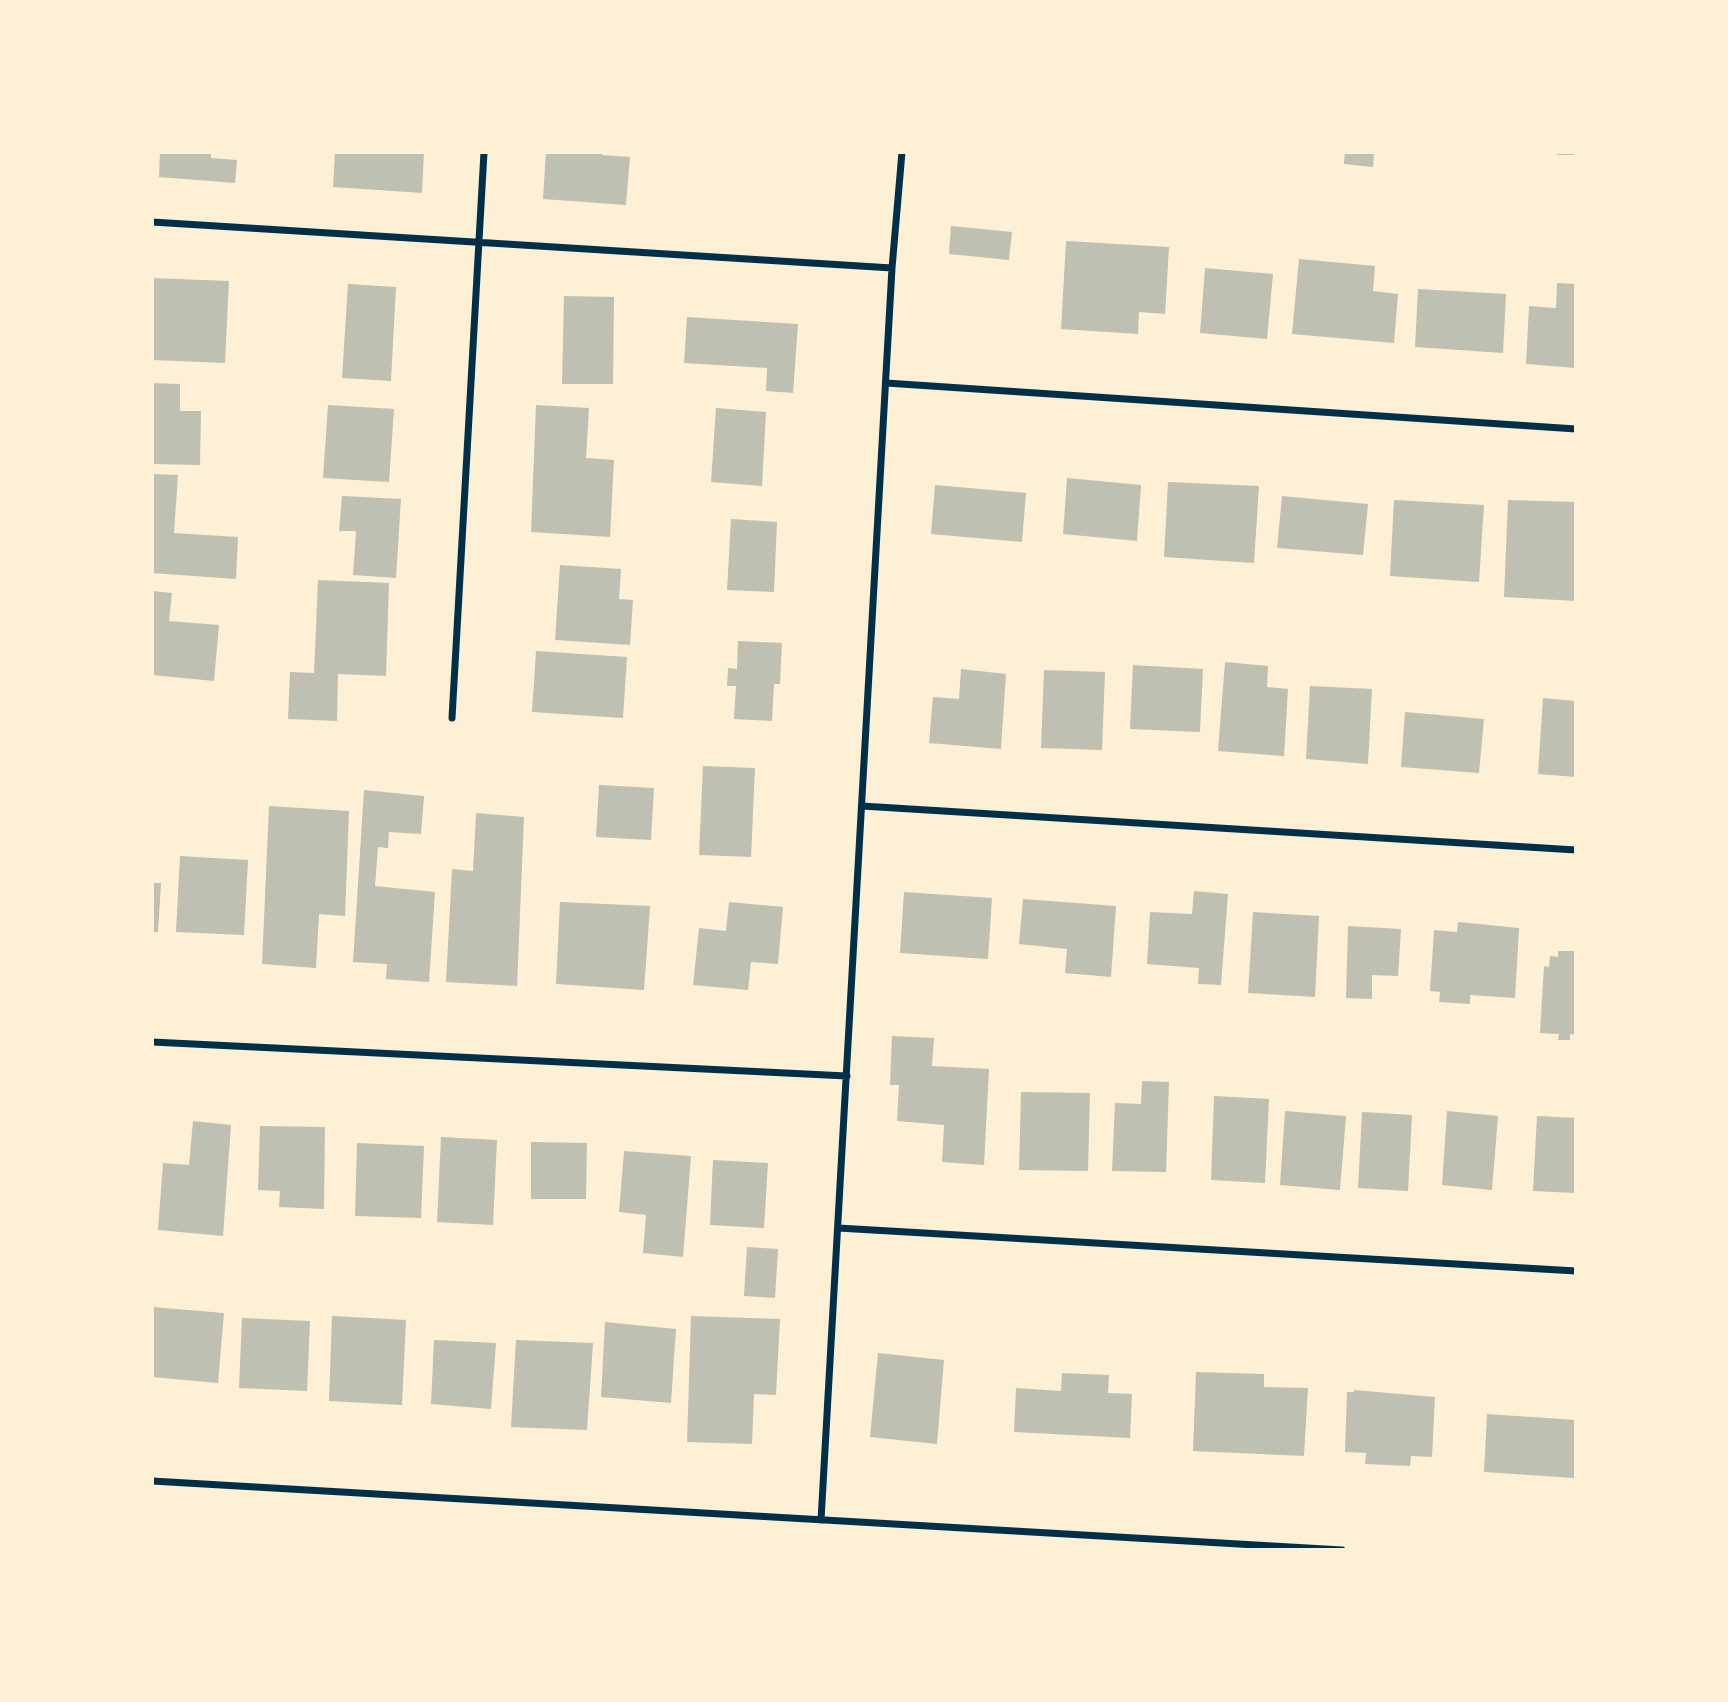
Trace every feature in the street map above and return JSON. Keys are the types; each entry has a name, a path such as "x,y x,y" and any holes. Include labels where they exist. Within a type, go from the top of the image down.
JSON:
{"street":[{"path":"453,719 484,152"},
{"path":"821,1520 892,268 902,152"},
{"path":"152,222 892,268"},
{"path":"886,383 1576,429"},
{"path":"862,806 1576,850"},
{"path":"152,1042 847,1076"},
{"path":"838,1228 1576,1271"},
{"path":"152,1481 1342,1550"}],"building":[{"path":"160,152 211,152 211,158 237,160 235,183 159,177"},
{"path":"335,152 424,152 422,193 333,187"},
{"path":"546,152 602,152 602,155 630,157 626,205 543,199"},
{"path":"1345,152 1374,152 1373,167 1344,164"},
{"path":"1557,152 1576,152 1576,155 1557,155"},
{"path":"951,226 1012,232 1009,260 949,254"},
{"path":"1066,241 1169,247 1165,314 1139,312 1138,334 1061,329"},
{"path":"1299,259 1375,266 1373,291 1398,294 1394,343 1292,334"},
{"path":"1205,268 1273,274 1267,339 1200,333"},
{"path":"152,278 229,281 225,363 152,360"},
{"path":"1557,283 1576,284 1576,368 1526,364 1529,306 1556,308"},
{"path":"348,284 396,287 391,381 342,378"},
{"path":"1418,289 1506,294 1503,353 1415,347"},
{"path":"564,296 614,297 613,384 562,384"},
{"path":"687,317 798,324 793,393 766,391 767,368 684,363"},
{"path":"152,383 180,384 180,411 201,411 200,465 152,464"},
{"path":"328,405 394,409 389,482 323,478"},
{"path":"536,405 589,408 586,458 614,460 610,537 531,532"},
{"path":"716,408 766,412 762,486 711,482"},
{"path":"152,474 178,475 174,533 238,537 236,579 152,573"},
{"path":"1067,478 1141,485 1137,541 1063,534"},
{"path":"1168,482 1259,486 1254,563 1164,557"},
{"path":"935,485 1026,493 1022,542 931,534"},
{"path":"342,496 401,499 396,578 353,575 356,531 339,531"},
{"path":"1282,496 1368,504 1363,555 1277,548"},
{"path":"1394,500 1484,505 1479,582 1390,576"},
{"path":"1508,500 1576,502 1576,601 1504,597"},
{"path":"731,519 777,522 774,592 727,590"},
{"path":"560,565 621,569 619,599 633,600 630,645 555,640"},
{"path":"318,580 389,583 386,676 338,674 337,721 288,719 290,672 314,673"},
{"path":"152,591 172,593 169,621 219,625 214,681 152,675"},
{"path":"738,641 782,643 780,684 774,684 772,721 734,719 736,686 727,686 728,668 737,669"},
{"path":"536,651 627,657 623,718 532,712"},
{"path":"1225,662 1268,666 1267,687 1288,689 1284,756 1218,751"},
{"path":"1133,665 1203,669 1200,732 1130,729"},
{"path":"961,669 1006,674 1001,749 929,743 933,697 959,699"},
{"path":"1044,670 1105,672 1102,750 1041,748"},
{"path":"1310,686 1372,689 1368,764 1306,759"},
{"path":"1543,698 1576,701 1576,777 1538,774"},
{"path":"1405,712 1484,719 1479,773 1401,767"},
{"path":"703,766 755,768 751,857 699,855"},
{"path":"599,785 654,788 651,840 596,837"},
{"path":"364,790 424,796 421,834 389,832 388,848 378,847 375,886 435,892 429,982 386,979 387,964 353,962"},
{"path":"269,806 349,811 345,916 319,914 316,968 262,964"},
{"path":"476,813 524,817 517,986 446,982 452,869 473,871"},
{"path":"180,856 248,860 244,935 176,932"},
{"path":"152,883 161,883 158,932 152,932"},
{"path":"1194,891 1228,894 1221,985 1198,984 1199,968 1147,964 1150,912 1192,914"},
{"path":"904,892 992,898 988,959 900,953"},
{"path":"1023,899 1116,906 1111,977 1065,973 1067,949 1019,944"},
{"path":"560,902 650,906 644,990 556,984"},
{"path":"729,902 783,907 778,964 751,962 748,990 693,985 699,928 726,931"},
{"path":"1253,912 1319,916 1315,997 1248,993"},
{"path":"1458,922 1519,928 1515,998 1470,995 1470,1004 1439,1002 1440,992 1430,991 1434,930 1457,932"},
{"path":"1348,926 1401,929 1398,976 1372,975 1372,999 1346,998"},
{"path":"1558,951 1576,951 1576,1035 1570,1034 1570,1040 1558,1040 1559,1034 1540,1033 1544,966 1549,967 1550,956 1558,957"},
{"path":"892,1036 934,1038 932,1066 989,1069 984,1165 942,1162 944,1125 897,1121 899,1085 890,1085"},
{"path":"1142,1081 1169,1082 1166,1172 1112,1171 1115,1103 1141,1104"},
{"path":"1021,1092 1090,1093 1088,1171 1019,1170"},
{"path":"1214,1096 1269,1099 1265,1183 1211,1180"},
{"path":"1285,1111 1346,1116 1340,1190 1280,1185"},
{"path":"1447,1111 1498,1116 1492,1190 1442,1185"},
{"path":"1362,1112 1412,1115 1408,1191 1358,1188"},
{"path":"1537,1116 1576,1118 1576,1193 1533,1191"},
{"path":"193,1121 231,1125 223,1236 158,1230 163,1163 189,1165"},
{"path":"260,1126 325,1127 324,1209 279,1207 280,1191 258,1190"},
{"path":"441,1137 497,1140 493,1225 437,1222"},
{"path":"531,1142 587,1143 586,1199 531,1199"},
{"path":"357,1143 424,1146 421,1218 355,1216"},
{"path":"624,1151 691,1156 683,1257 643,1253 646,1215 619,1212"},
{"path":"713,1160 768,1163 764,1228 710,1225"},
{"path":"747,1247 778,1249 775,1298 744,1296"},
{"path":"153,1307 224,1313 218,1383 152,1377"},
{"path":"332,1316 406,1320 402,1405 329,1401"},
{"path":"691,1316 780,1319 776,1395 754,1394 752,1444 687,1442"},
{"path":"242,1318 310,1321 307,1391 239,1388"},
{"path":"605,1322 676,1329 671,1403 601,1397"},
{"path":"434,1340 496,1343 491,1409 431,1404"},
{"path":"516,1340 593,1343 587,1430 511,1427"},
{"path":"878,1353 944,1360 937,1444 870,1437"},
{"path":"1196,1372 1264,1374 1264,1387 1308,1388 1304,1456 1193,1451"},
{"path":"1062,1373 1109,1375 1108,1393 1132,1394 1130,1438 1014,1432 1016,1388 1061,1391"},
{"path":"1354,1390 1435,1397 1432,1457 1411,1456 1410,1466 1365,1464 1366,1453 1345,1452 1347,1392"},
{"path":"1487,1414 1576,1420 1574,1478 1484,1472"}]}
